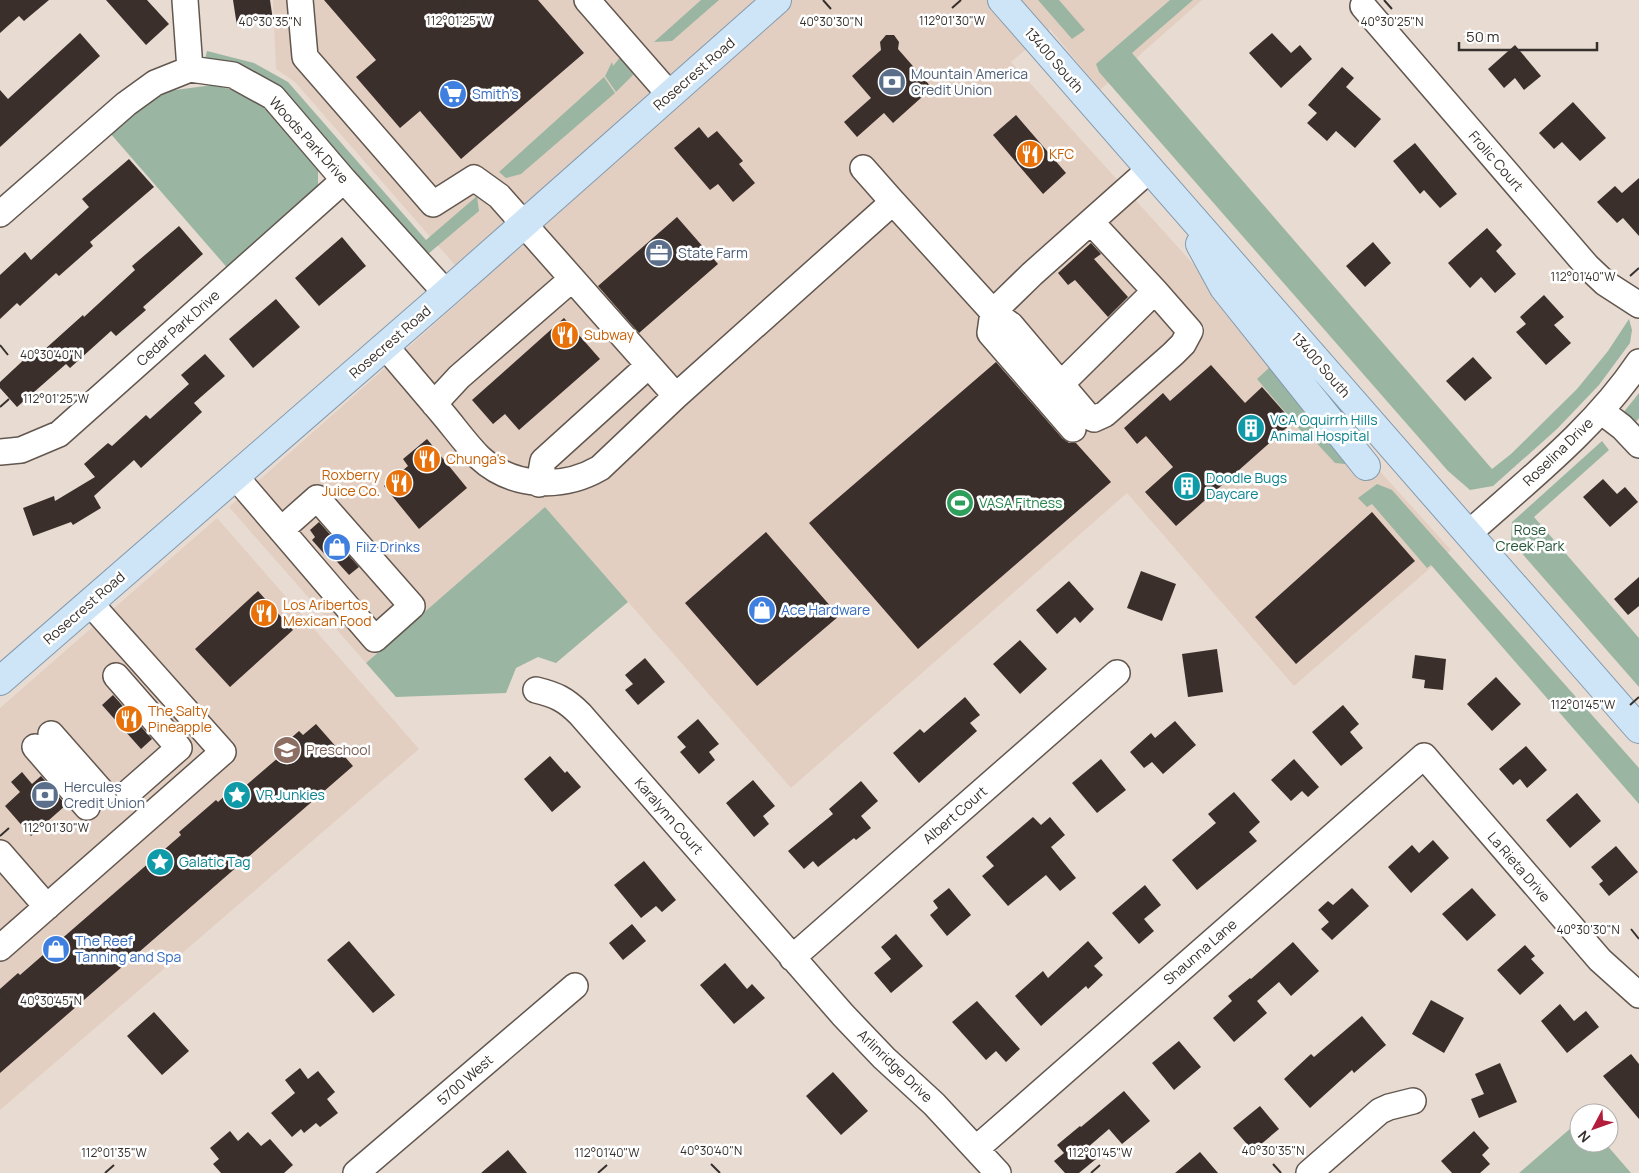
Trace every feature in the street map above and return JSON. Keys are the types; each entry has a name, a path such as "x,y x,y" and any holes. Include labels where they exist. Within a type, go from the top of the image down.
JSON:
{"main road":[{"name":"Rosecrest Road","path":"0,681 446,293 777,0"},
{"name":"13400 South","path":"1002,0 1639,729"},
{"path":"1174,197 1224,288 1366,466"}],"street":[{"path":"185,0 190,70"},
{"path":"300,0 305,57 433,204 474,178 499,196 676,396"},
{"path":"587,0 670,95"},
{"name":"Frolic Court","path":"1363,6 1587,266 1605,283 1639,305"},
{"name":"Woods Park Drive","path":"0,214 126,104 155,83 190,70 232,74 273,97 344,180 446,293"},
{"path":"863,168 993,312 1011,325 1088,416 1084,424"},
{"path":"1084,424 990,333 993,312 1032,274 1150,170"},
{"name":"Cedar Park Drive","path":"0,452 21,450 59,434 344,180"},
{"path":"385,346 480,457 500,472 520,480 539,484 565,482 585,477 600,468 676,396 893,202"},
{"path":"1084,424 1105,414 1183,344 1190,331 1091,222"},
{"path":"434,404 459,377 572,279"},
{"path":"1061,384 1155,291"},
{"name":"Roselina Drive","path":"1468,534 1556,456 1601,411 1639,362"},
{"path":"539,484 543,461 648,366"},
{"path":"1601,411 1622,427 1639,445"},
{"path":"235,476 281,530 375,639 412,606 317,498 281,530"},
{"path":"0,948 223,752 90,603"},
{"name":"Albert Court","path":"792,958 1117,673"},
{"path":"116,676 179,748 129,792"},
{"name":"Karalynn Court","path":"536,690 558,696 580,714 792,958"},
{"path":"43,741 95,800"},
{"name":"La Rieta Drive","path":"1424,756 1600,960 1639,995"},
{"name":"Shaunna Lane","path":"977,1148 1424,756"},
{"path":"0,853 47,907"},
{"name":"Arlinridge Drive","path":"792,958 863,1037 934,1104 977,1148 998,1173"},
{"name":"5700 West","path":"356,1173 575,986"},
{"path":"1309,1173 1380,1111 1413,1101"}],"shaded area":[{"path":"273,0 1202,0 1100,90 1050,29 1011,62 1451,550 1294,686 1127,493 791,788 545,507 366,663 229,507 475,288 295,82 276,69"},
{"path":"217,518 419,749 0,1110 0,708"}],"green space":[{"path":"701,0 719,0 672,41 654,42"},
{"path":"1038,0 1059,0 1085,30 1072,39"},
{"path":"1170,0 1193,0 1132,53 1492,469 1511,454 1577,389 1608,351 1629,319 1632,330 1630,343 1599,385 1557,429 1493,486 1470,490 1448,471 1099,72 1096,64"},
{"path":"207,51 254,63 288,82 426,240 477,196 479,211 428,254 284,92 205,59"},
{"path":"622,55 631,64 633,75 616,92 605,76 612,62 613,66"},
{"path":"604,77 615,93 521,174 506,178 499,172"},
{"path":"213,85 233,90 263,106 318,168 318,191 230,271 110,133 160,92"},
{"path":"1274,363 1352,456 1345,464 1335,463 1310,436 1307,438 1257,379"},
{"path":"1639,393 1639,418 1635,423 1623,413"},
{"name":"Rose Creek Park","path":"1602,441 1609,450 1534,517 1639,638 1639,687 1511,541 1512,522"},
{"path":"1377,484 1392,490 1639,768 1639,804 1431,565 1427,568 1372,504 1367,507 1358,498"},
{"path":"545,507 628,602 556,663 538,657 516,668 506,693 396,697 366,663"},
{"path":"1569,1130 1569,1153 1614,1153 1631,1173 1519,1173"}],"building":[{"path":"0,0 49,0 24,21 19,16 0,33"},
{"path":"106,0 147,0 169,24 146,45"},
{"path":"233,0 270,0 273,20 237,26"},
{"name":"Smith's","path":"324,0 538,0 584,53 461,159 420,111 400,128 356,77 376,60"},
{"path":"80,33 100,56 0,147 0,90 8,99"},
{"path":"1272,33 1291,53 1300,45 1312,59 1281,88 1249,53"},
{"name":"Mountain America Credit Union","path":"886,35 894,35 899,42 898,49 932,88 893,123 884,113 857,137 844,122 871,98 852,76 881,50 880,42"},
{"path":"1515,45 1541,76 1524,90 1515,78 1504,88 1488,69"},
{"path":"1342,67 1354,78 1346,87 1381,119 1355,148 1336,131 1327,141 1307,123 1317,113 1308,105"},
{"path":"1573,102 1606,138 1580,161 1562,142 1554,149 1539,133"},
{"name":"KFC","path":"1016,115 1066,173 1043,194 993,135"},
{"path":"699,127 708,138 717,131 743,161 739,164 755,183 733,202 718,184 710,190 674,148"},
{"path":"1415,143 1457,194 1440,208 1424,190 1420,194 1393,161"},
{"path":"129,159 154,187 90,242 93,246 59,276 56,273 20,306 17,303 0,319 0,275 25,252 31,260 89,207 82,199"},
{"path":"1639,178 1639,236 1623,218 1617,223 1597,202 1615,186 1622,193"},
{"path":"677,217 718,264 639,333 598,286"},
{"path":"179,226 203,254 143,307 146,310 116,336 111,331 70,368 66,364 17,407 0,388 0,382 30,354 34,359 83,315 84,317 135,270 132,266"},
{"path":"1487,228 1502,245 1496,251 1516,274 1495,293 1481,277 1470,288 1448,263"},
{"path":"342,237 366,266 319,306 295,278"},
{"path":"1373,242 1391,263 1365,287 1346,266"},
{"path":"1091,243 1101,254 1094,259 1128,297 1108,317 1075,280 1068,285 1058,273"},
{"path":"1544,295 1564,317 1554,325 1571,343 1546,365 1516,332 1526,324 1520,317"},
{"path":"276,299 300,327 253,368 229,339"},
{"path":"564,318 600,359 519,430 505,414 493,424 472,400"},
{"path":"205,354 225,376 194,403 202,412 141,468 134,460 94,496 101,508 73,525 71,522 33,536 23,508 54,496 55,501 95,477 84,464 108,443 112,446 146,415 150,419 189,384 181,375"},
{"path":"1473,357 1492,378 1465,401 1446,381"},
{"name":"VASA Fitness","path":"996,362 1062,438 1069,443 1076,443 1111,482 918,649 809,523"},
{"path":"1211,365 1245,403 1262,387 1293,422 1176,526 1145,492 1173,467 1146,436 1137,444 1124,428 1163,393 1170,401"},
{"path":"427,439 467,488 419,529 384,486 408,466 403,459"},
{"path":"1603,479 1617,494 1625,487 1638,502 1610,527 1583,497"},
{"path":"1372,512 1415,561 1296,664 1255,617"},
{"path":"319,522 359,567 349,575 330,554 327,557 312,540 315,537 310,530"},
{"name":"Ace Hardware","path":"766,532 839,616 757,686 685,603"},
{"path":"1141,571 1176,584 1162,621 1127,608"},
{"path":"1639,577 1639,606 1628,615 1614,599"},
{"path":"1069,581 1094,609 1080,623 1075,617 1057,634 1036,610"},
{"path":"258,591 293,630 230,687 195,649"},
{"path":"1020,640 1047,669 1020,694 993,664"},
{"path":"1217,649 1223,692 1188,697 1182,654"},
{"path":"1415,655 1446,659 1443,690 1424,688 1425,680 1412,678"},
{"path":"645,658 665,682 638,705 625,690 633,684 625,675"},
{"path":"1496,677 1521,704 1492,731 1467,704"},
{"path":"113,695 152,739 141,749 102,705"},
{"path":"965,697 980,715 970,723 977,731 919,783 893,753 920,729 924,733"},
{"path":"1343,705 1359,724 1350,732 1363,748 1341,766 1312,732"},
{"path":"698,719 719,744 709,752 715,760 699,774 680,752 686,747 677,737"},
{"path":"1175,721 1196,745 1163,774 1152,762 1144,768 1130,752 1151,733 1155,738"},
{"path":"316,724 353,766 0,1073 0,989 18,973 20,975 181,835 179,832 216,800 218,802 239,783 243,788 279,757 275,752 299,731 303,735"},
{"path":"1526,746 1547,770 1527,788 1520,779 1513,785 1499,769"},
{"path":"550,756 581,787 552,812 524,779"},
{"path":"1101,759 1126,790 1097,813 1072,783"},
{"path":"1294,759 1319,787 1308,797 1302,791 1291,801 1271,780"},
{"name":"Hercules Credit Union","path":"22,772 32,784 41,776 66,805 31,836 5,806 20,792 11,782"},
{"path":"753,780 775,806 763,816 769,824 754,837 726,803"},
{"path":"861,781 878,801 861,816 871,828 856,840 854,838 818,867 813,861 804,869 788,851 833,814 829,809"},
{"path":"1234,792 1260,822 1249,832 1257,841 1197,890 1172,860 1216,823 1208,814"},
{"path":"1577,793 1601,821 1570,848 1546,820"},
{"path":"1033,817 1041,825 1050,817 1065,835 1051,847 1076,878 1060,891 1046,875 1008,906 982,876 994,866 986,857"},
{"path":"1433,840 1449,858 1411,893 1388,867 1412,845 1419,853"},
{"path":"1616,846 1638,872 1609,896 1599,884 1603,881 1591,867"},
{"path":"644,861 676,900 662,912 656,906 641,918 614,885"},
{"path":"1145,885 1161,905 1144,919 1154,931 1139,944 1112,913"},
{"path":"949,888 971,915 947,936 930,915 938,908 933,901"},
{"path":"1352,888 1369,906 1332,940 1321,929 1329,922 1318,910 1328,901 1333,905"},
{"path":"1472,888 1496,915 1467,941 1442,914"},
{"path":"632,924 646,941 623,960 609,943"},
{"path":"896,934 923,966 891,993 874,973 891,959 881,947"},
{"path":"349,941 395,995 373,1013 327,960"},
{"path":"1088,941 1103,958 1094,966 1103,975 1088,989 1086,986 1041,1026 1015,996 1043,971 1048,978"},
{"path":"1293,942 1319,971 1291,996 1279,982 1257,1001 1267,1013 1234,1042 1213,1018 1232,1001 1228,996 1251,979"},
{"path":"1525,945 1535,956 1531,959 1544,973 1520,995 1497,970"},
{"path":"725,963 747,989 752,984 765,998 734,1024 700,985"},
{"path":"1431,1000 1464,1018 1444,1053 1412,1034"},
{"path":"977,1001 1020,1049 1006,1062 996,1051 986,1060 952,1022"},
{"path":"1560,1004 1574,1021 1586,1011 1599,1027 1567,1053 1541,1021"},
{"path":"154,1012 189,1051 162,1075 127,1036"},
{"path":"1362,1016 1386,1045 1354,1073 1352,1070 1310,1108 1284,1079 1311,1054 1314,1057"},
{"path":"1179,1041 1201,1067 1174,1090 1152,1063"},
{"path":"1631,1054 1639,1064 1639,1119 1603,1076"},
{"path":"1500,1063 1517,1102 1479,1118 1471,1099 1484,1094 1475,1074"},
{"path":"300,1068 308,1079 318,1071 335,1092 327,1099 338,1113 320,1127 316,1123 304,1133 301,1129 292,1137 271,1113 295,1093 285,1080"},
{"path":"833,1072 868,1111 841,1135 806,1096"},
{"path":"1124,1091 1150,1121 1122,1144 1109,1129 1087,1148 1096,1159 1079,1173 1065,1173 1054,1161 1064,1153 1057,1145"},
{"path":"1260,1106 1279,1129 1253,1151 1233,1128"},
{"path":"230,1131 238,1141 248,1132 261,1146 270,1139 293,1165 284,1173 221,1173 213,1164 219,1159 210,1148"},
{"path":"1474,1131 1489,1148 1482,1155 1490,1164 1480,1173 1452,1173 1441,1161"},
{"path":"508,1150 527,1173 481,1173"},
{"path":"1200,1152 1218,1173 1175,1173"}],"place":[{"name":"Mountain America Credit Union","path":"892,82"},
{"name":"Smith's","path":"453,94"},
{"name":"KFC","path":"1030,154"},
{"name":"State Farm","path":"659,253"},
{"name":"Subway","path":"565,335"},
{"name":"VCA Oquirrh Hills Animal Hospital","path":"1251,428"},
{"name":"Chunga's","path":"427,459"},
{"name":"Roxberry Juice Co.","path":"399,483"},
{"name":"Doodle Bugs Daycare","path":"1187,486"},
{"name":"VASA Fitness","path":"960,503"},
{"name":"Fiiz Drinks","path":"337,547"},
{"name":"Ace Hardware","path":"762,610"},
{"name":"Los Aribertos Mexican Food","path":"264,613"},
{"name":"The Salty Pineapple","path":"129,719"},
{"name":"Preschool","path":"287,750"},
{"name":"Hercules Credit Union","path":"45,795"},
{"name":"VR Junkies","path":"237,795"},
{"name":"Galatic Tag","path":"160,862"},
{"name":"The Reef Tanning and Spa","path":"56,949"}]}
